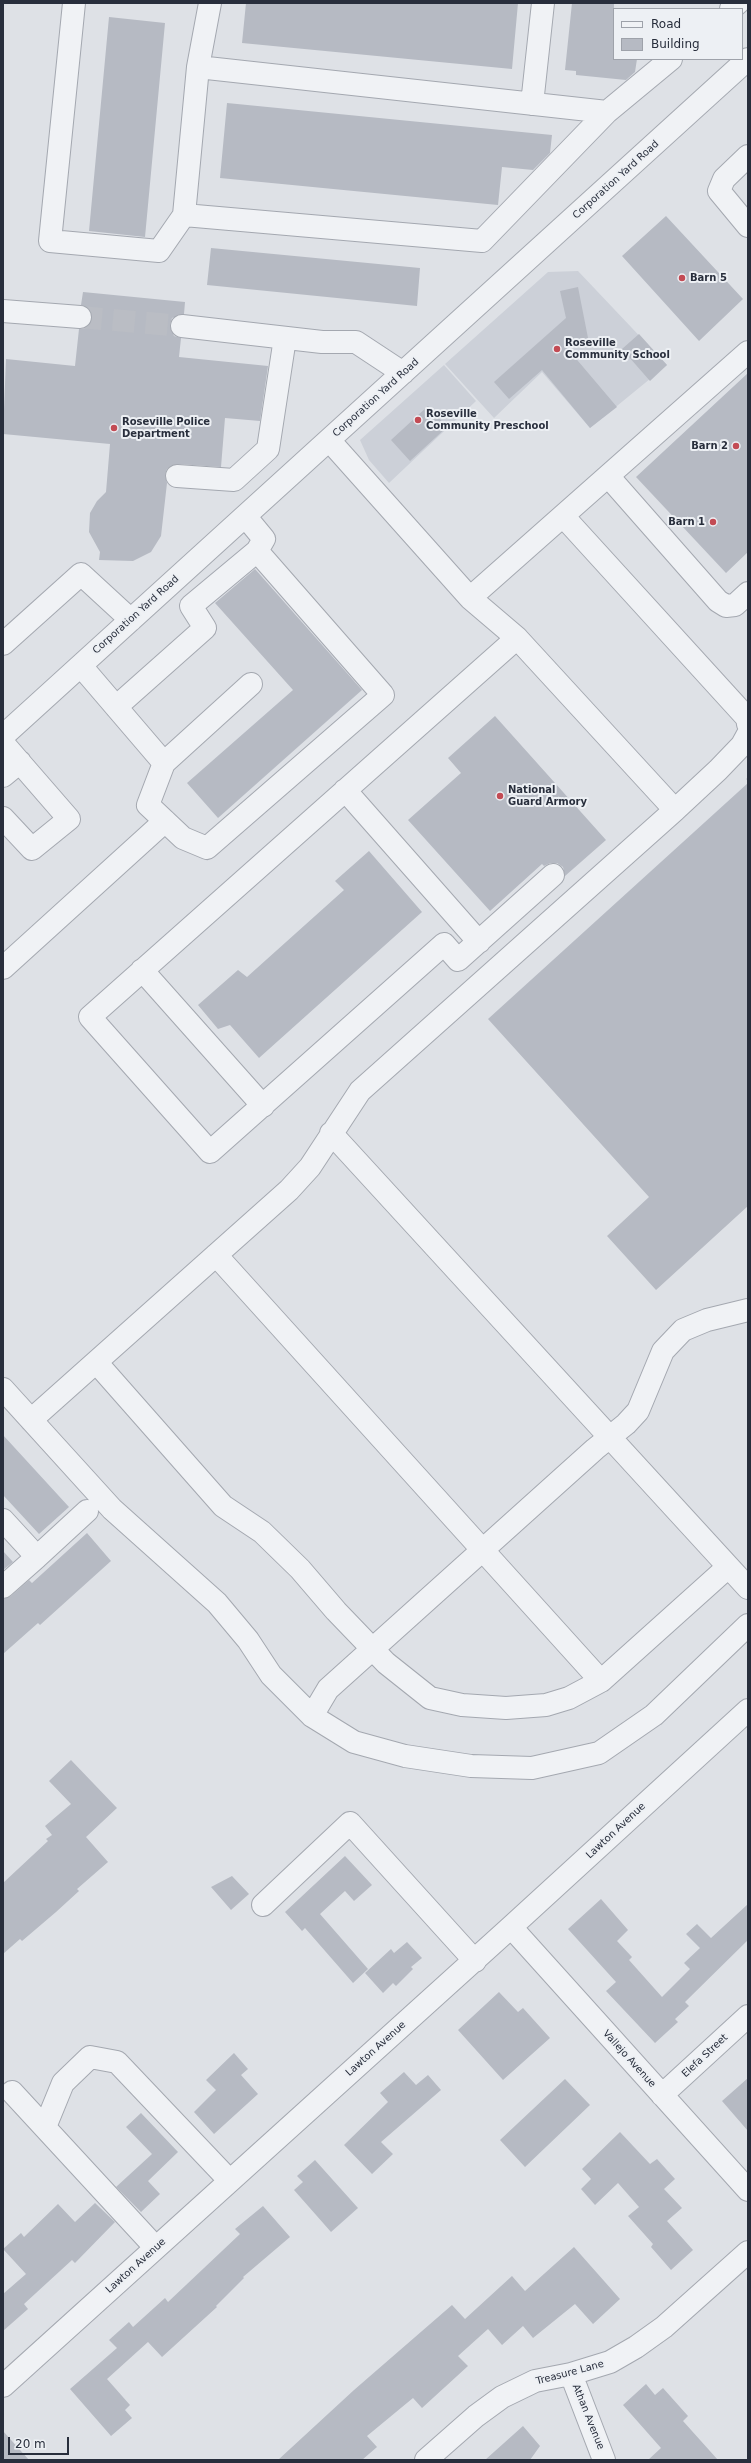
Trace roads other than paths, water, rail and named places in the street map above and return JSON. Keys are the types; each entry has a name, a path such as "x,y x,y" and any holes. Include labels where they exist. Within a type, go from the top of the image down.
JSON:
{"street":[{"path":"74,3 50,241 159,251 184,215 198,67 210,3"},
{"path":"532,104 543,3"},
{"path":"184,215 482,241 607,112 670,60"},
{"name":"Corporation Yard Road","path":"3,736 403,372 746,66"},
{"path":"198,67 607,112"},
{"path":"748,156 724,179 719,191 748,226"},
{"path":"3,311 80,317"},
{"path":"182,326 284,338 356,342 403,372"},
{"path":"177,476 234,480 268,449 284,338"},
{"path":"470,598 748,352"},
{"path":"329,440 470,598 517,638 675,810"},
{"path":"608,476 718,601 726,606 735,605 747,595"},
{"path":"116,707 205,628 191,606 257,551 264,539 245,516"},
{"path":"563,516 747,718 748,724"},
{"path":"251,684 164,763 148,805 183,838 207,848 383,695 257,551"},
{"path":"3,644 81,574 131,620"},
{"path":"517,638 90,1017 210,1152 444,944 458,960 553,875"},
{"path":"80,666 164,763"},
{"path":"34,1424 96,1362 289,1190 310,1167 360,1091 675,810 718,770 742,745 748,734"},
{"path":"3,743 69,819 32,849 3,818"},
{"path":"3,776 20,762"},
{"path":"345,790 479,942"},
{"path":"3,968 165,821"},
{"path":"142,970 263,1106"},
{"path":"331,1133 748,1588"},
{"path":"216,1255 601,1681"},
{"path":"312,1716 328,1689 638,1412 657,1362 664,1351 683,1330 707,1320 748,1310"},
{"path":"96,1362 214,1498 223,1506 262,1532 295,1564 336,1611 386,1662 430,1698 462,1705 506,1708 546,1705 570,1698 601,1681 728,1567"},
{"path":"3,1389 112,1510 217,1604 248,1640 271,1675 312,1716 354,1742 405,1756 470,1766 532,1768 599,1753 654,1715 748,1625"},
{"path":"3,1587 87,1511"},
{"path":"3,1520 37,1557"},
{"name":"Lawton Avenue","path":"3,2386 475,1961 748,1710"},
{"path":"263,1905 350,1823 475,1961"},
{"name":"Vallejo Avenue","path":"512,1927 748,2190"},
{"name":"Elefa Street","path":"662,2095 748,2016"},
{"path":"44,2127 63,2083 90,2057 116,2062 230,2181"},
{"path":"12,2092 156,2248"},
{"name":"Treasure Lane","path":"426,2460 476,2416 502,2397 535,2381 571,2374 610,2362 636,2347 664,2327 748,2252"},
{"name":"Athan Avenue","path":"571,2374 604,2460"}],"tunnel":[{"path":"80,317 182,326"}],"place":[{"name":"Barn 5","path":"682,278"},
{"name":"Roseville Community School","path":"557,349"},
{"name":"Roseville Community Preschool","path":"418,420"},
{"name":"Roseville Police Department","path":"114,428"},
{"name":"Barn 2","path":"736,446"},
{"name":"Barn 1","path":"713,522"},
{"name":"National Guard Armory","path":"500,796"}]}
